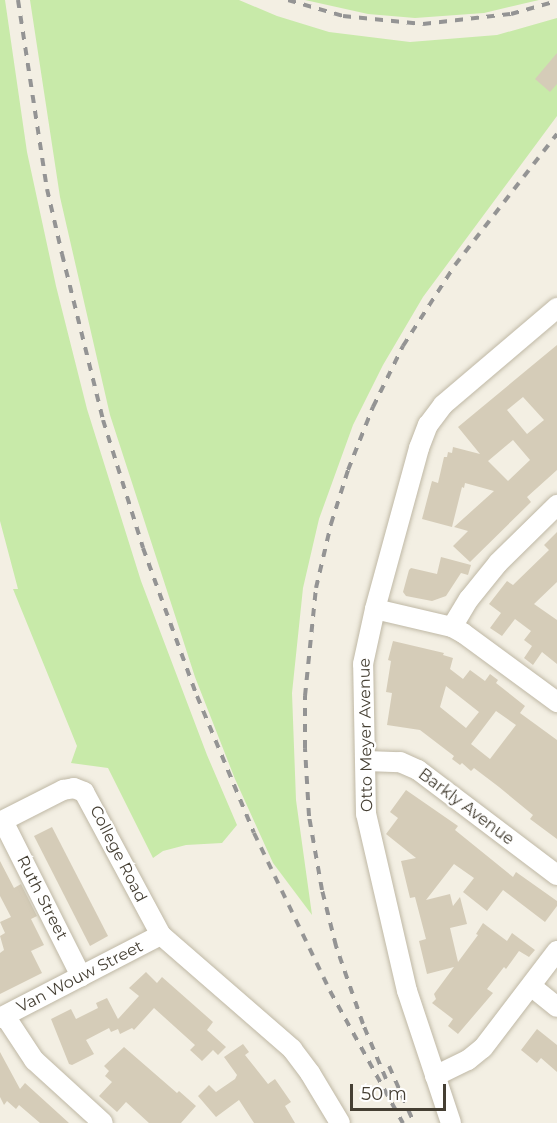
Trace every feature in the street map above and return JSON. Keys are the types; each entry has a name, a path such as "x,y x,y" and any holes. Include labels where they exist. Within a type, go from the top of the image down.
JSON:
{"street":[{"name":"Otto Meyer Avenue","path":"451,1123 407,992 366,814 363,664 375,609 419,447 428,425 443,405 557,308"},
{"path":"452,627 469,599 498,563 557,505"},
{"path":"375,609 452,627 473,639 557,702"},
{"name":"Barkly Avenue","path":"366,761 400,762 418,770 557,875"},
{"name":"College Road","path":"2,822 63,790 74,788 84,792 161,935"},
{"name":"Ruth Street","path":"2,822 81,976"},
{"path":"161,935 292,1049 310,1073 340,1123"},
{"name":"Van Wouw Street","path":"3,1017 161,935"},
{"path":"435,1076 468,1060 483,1048 557,951"},
{"path":"531,986 557,1007"},
{"path":"3,1017 34,1060 104,1123"}],"green space":[{"path":"0,0 5,0 27,152 56,286 87,409 141,581 207,755 237,825 222,843 186,845 163,851 153,858 108,768 71,763 77,746 13,589 18,589 0,521"},
{"path":"30,0 239,0 277,16 329,32 410,42 497,35 557,18 557,116 423,297 383,365 353,425 319,519 303,588 292,693 296,800 312,915 273,863 235,779 195,677 110,415 60,197"},
{"path":"305,0 539,0 484,13 415,18 368,14"}],"building":[{"path":"557,53 557,84 550,92 535,79"},
{"path":"557,345 557,470 527,497 531,502 470,562 453,546 468,531 454,527 494,491 465,483 452,527 422,519 432,481 438,483 444,457 447,457 448,452 452,453 453,447 480,454 458,427","holes":["523,397 544,420 527,434 507,410","513,440 530,460 508,481 488,461"]},
{"path":"557,532 557,582 534,604 557,620 557,664 542,652 533,665 524,658 532,646 524,640 531,631 515,619 502,636 490,628 501,613 489,604 507,581 513,585 549,550 544,545"},
{"path":"441,557 471,565 468,575 461,573 446,596 432,601 406,596 403,592 409,570 411,568 437,574"},
{"path":"393,641 444,653 443,655 453,658 450,669 463,679 470,670 485,681 490,674 498,680 496,683 525,706 520,713 557,740 557,839 530,819 533,815 499,787 474,768 471,771 462,763 460,765 452,759 454,756 420,730 387,725 392,693 386,692 391,661 388,660","holes":["446,686 479,712 466,728 440,707","496,711 516,725 490,759 471,744"]},
{"path":"406,790 458,826 455,830 513,877 516,872 557,901 557,906 545,922 503,890 487,911 463,892 474,878 454,864 426,900 450,894 453,906 460,897 467,924 450,928 458,962 478,935 476,934 483,923 507,941 512,933 535,950 529,957 519,951 506,969 504,967 487,989 493,993 458,1034 448,1026 453,1019 432,1003 436,999 434,994 454,967 427,974 419,941 426,939 415,897 410,898 401,861 416,858 386,834 398,818 390,812"},
{"path":"52,827 108,936 90,946 34,836"},
{"path":"0,861 14,888 21,884 37,916 31,919 44,945 31,951 42,973 0,994 0,953 4,950 0,936 5,933 0,922 11,917 0,896"},
{"path":"146,972 157,983 162,977 213,1022 207,1030 226,1047 218,1055 213,1050 202,1061 190,1050 195,1045 154,1008 134,1030 132,1028 120,1034 118,1029 111,1032 109,1028 86,1040 94,1054 72,1065 69,1064 51,1019 71,1009 76,1019 98,1008 96,1003 107,998 118,1019 139,996 129,988"},
{"path":"537,1029 557,1045 557,1072 541,1058 537,1063 521,1050"},
{"path":"243,1044 249,1052 245,1055 268,1084 275,1079 291,1102 285,1106 295,1123 254,1123 239,1100 216,1117 198,1096 209,1085 216,1092 235,1079 237,1075 224,1057"},
{"path":"124,1047 177,1093 179,1091 196,1106 181,1123 149,1123 126,1102 117,1112 99,1096 112,1082 105,1076 109,1071 104,1066"},
{"path":"0,1052 20,1089 25,1083 69,1123 40,1123 19,1105 16,1109 7,1101 4,1105 0,1097"}],"railway":[{"path":"18,0 47,189 103,420 143,548 197,696 254,833 330,991 403,1123"},
{"path":"288,0 343,16 423,24 511,14 557,1"},
{"path":"386,1079 363,1024 336,946 322,890 309,816 305,696 316,588 331,524 348,470 373,407 403,346 455,265 557,134"},
{"path":"389,1066 414,1123"}]}
